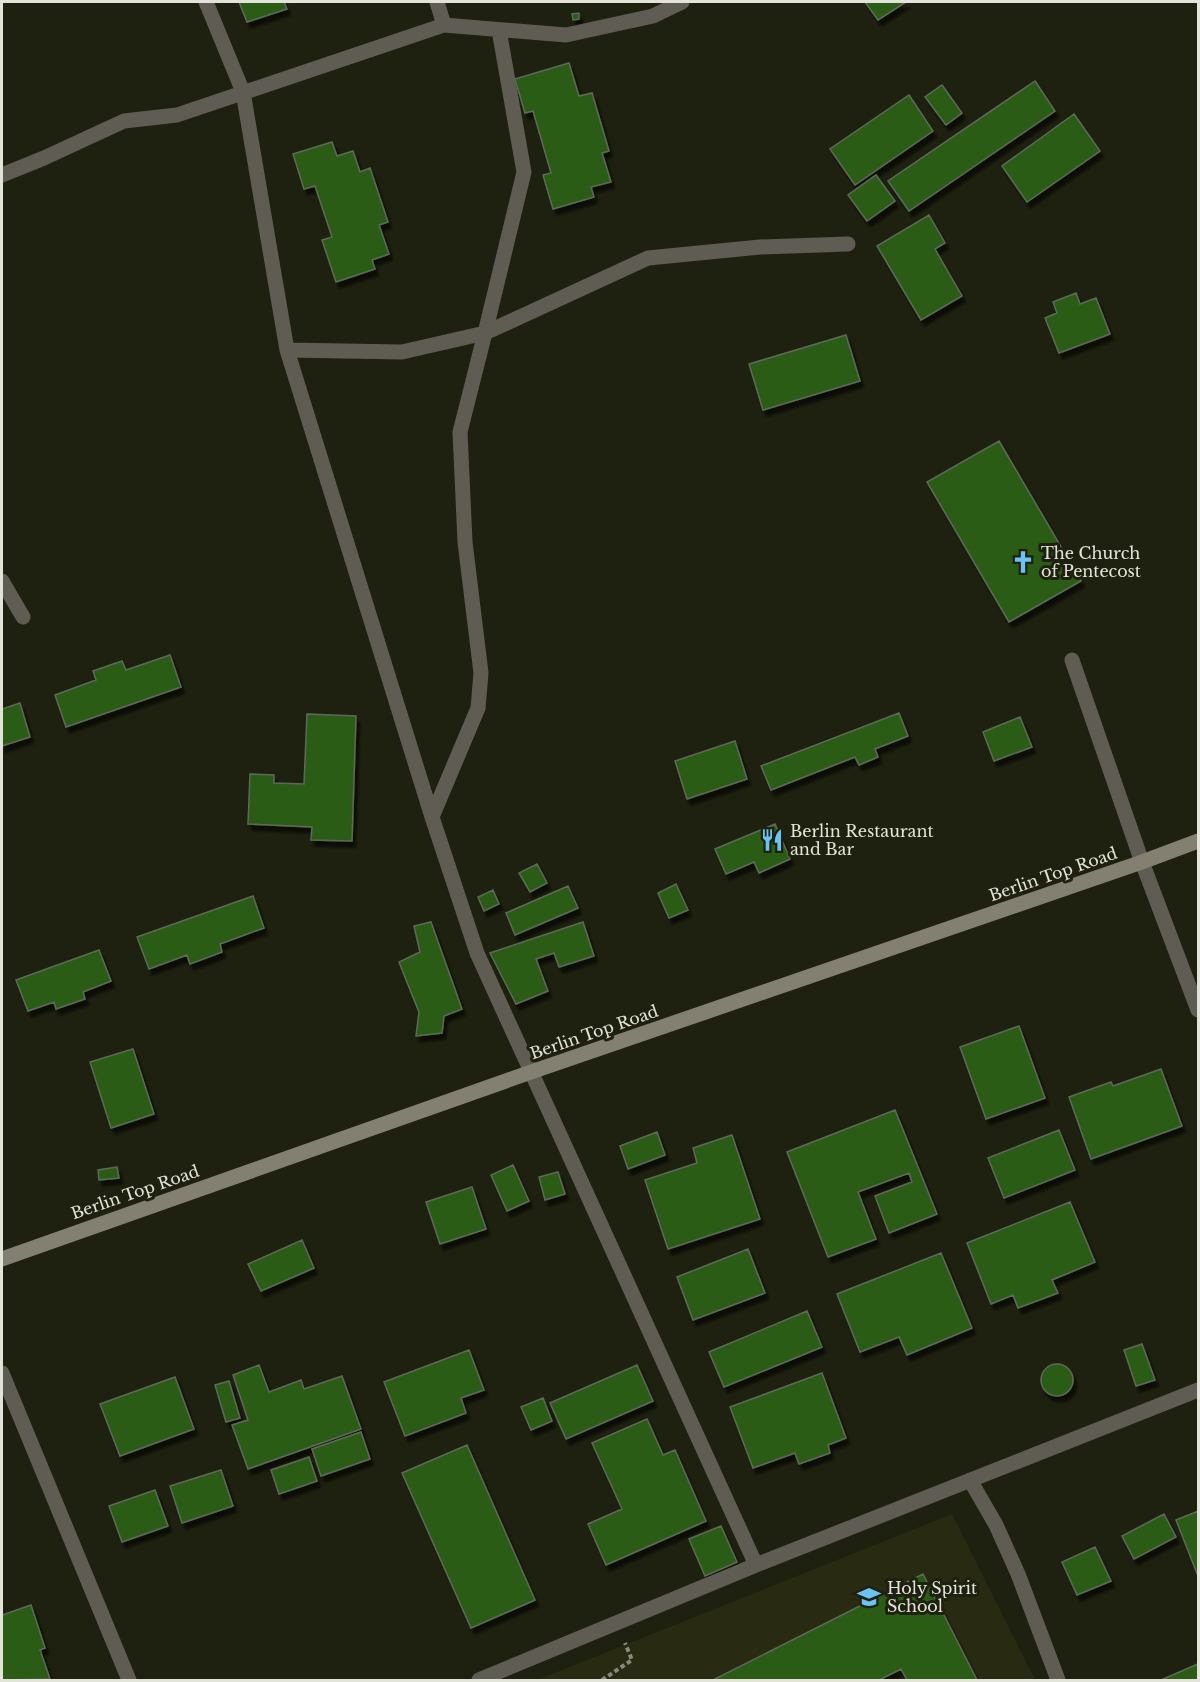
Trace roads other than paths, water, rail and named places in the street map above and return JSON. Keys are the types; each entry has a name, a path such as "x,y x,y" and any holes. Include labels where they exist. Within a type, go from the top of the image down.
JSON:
{"street":[{"path":"206,2 243,92 287,350 432,816 477,952 756,1565"},
{"path":"437,2 444,25"},
{"path":"2,175 124,121 177,115 444,25 566,35 653,16 682,2"},
{"path":"432,816 478,708 481,673 465,542 460,432 524,172 499,30"},
{"path":"287,350 402,352 485,333 648,258 760,247 848,244"},
{"path":"2,581 24,616"},
{"path":"1072,660 1142,862 1198,1010"},
{"name":"Berlin Top Road","path":"2,1259 531,1072 1198,841"},
{"path":"2,1373 129,1680"},
{"path":"479,1680 756,1565 1198,1390"},
{"path":"970,1480 996,1525 1018,1574 1058,1680"}],"place":[{"name":"The Church of Pentecost","path":"1023,562"},
{"name":"Berlin Restaurant and Bar","path":"772,840"},
{"name":"Holy Spirit School","path":"869,1597"}]}
